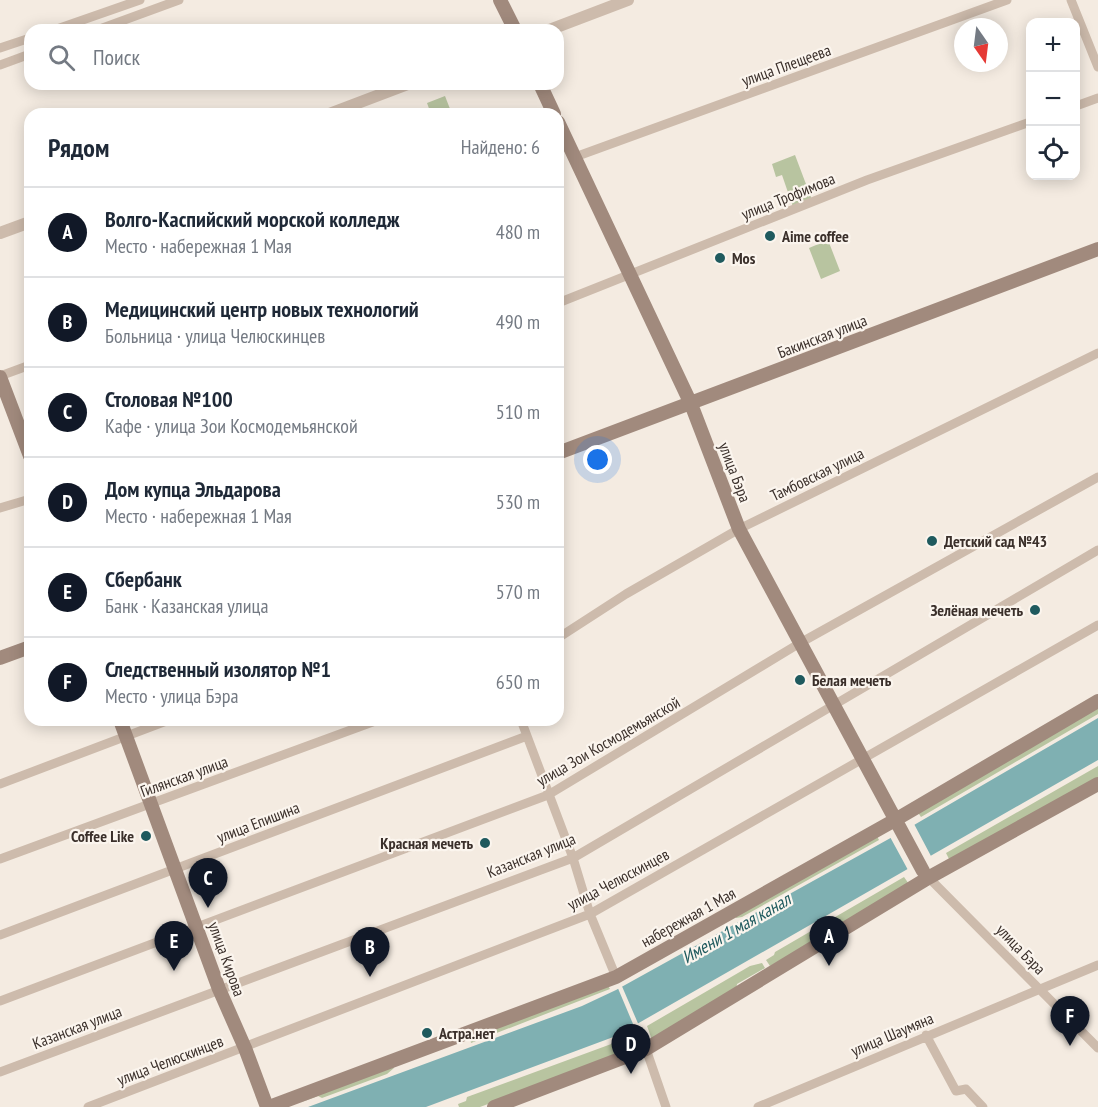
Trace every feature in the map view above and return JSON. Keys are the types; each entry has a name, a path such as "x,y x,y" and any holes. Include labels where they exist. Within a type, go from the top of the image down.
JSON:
{"main road":[{"path":"500,0 512,24"},
{"path":"543,90 551,108"},
{"name":"улица Бэра","path":"564,135 691,404 739,529 926,874"},
{"name":"Бакинская улица","path":"564,451 1098,249"},
{"path":"0,377 24,440"},
{"path":"0,658 24,649"},
{"name":"набережная 1 Мая","path":"268,1107 616,977 897,823 1098,701"},
{"name":"улица Кирова","path":"122,726 219,989 268,1107"},
{"path":"494,1107 646,1049 926,874 1098,784"}],"street":[{"path":"71,24 140,0"},
{"path":"113,24 179,0"},
{"path":"564,24 628,0"},
{"name":"улица Плещеева","path":"575,158 1007,0"},
{"path":"1071,0 1098,67"},
{"path":"0,48 24,40"},
{"path":"0,65 24,56"},
{"path":"345,108 392,90"},
{"path":"1080,105 1098,98"},
{"name":"улица Трофимова","path":"564,301 632,276 867,180 1026,123"},
{"path":"0,233 24,224"},
{"name":"Тамбовская улица","path":"564,634 626,594 739,529 1098,353"},
{"path":"0,377 24,367"},
{"name":"улица Зои Космодемьянской","path":"0,1001 548,795 800,643 1098,477"},
{"path":"0,508 24,501"},
{"name":"Казанская улица","path":"0,1072 573,858 1098,550"},
{"name":"улица Челюскинцев","path":"88,1107 590,914 1098,625"},
{"path":"0,784 152,726"},
{"name":"Гилянская улица","path":"0,859 362,726"},
{"path":"523,726 573,858 590,914 616,977"},
{"name":"улица Епишина","path":"0,935 527,736"},
{"name":"улица Бэра","path":"926,874 1038,990 1098,1048"},
{"name":"улица Шаумяна","path":"758,1107 1098,965"},
{"path":"926,1035 956,1091 966,1089 983,1107"},
{"path":"646,1049 666,1107"}],"green space":[{"path":"445,96 450,108 429,108 427,103"},
{"path":"795,155 812,200 793,207 782,175 776,177 772,164"},
{"path":"828,240 840,271 821,279 809,248"},
{"path":"1098,706 1098,714 921,817 917,811"},
{"path":"1098,766 1098,778 950,861 946,853"},
{"path":"876,834 879,840 742,917 736,918 734,914"},
{"path":"904,877 911,887 770,966 766,960 775,952"},
{"path":"762,963 765,968 737,984 736,992 652,1040 647,1026 750,966"},
{"path":"607,984 610,989 471,1043 470,1038"},
{"path":"633,1036 636,1042 628,1047 628,1051 480,1107 459,1107 458,1104 466,1101 467,1097"},
{"path":"392,1064 394,1068 387,1074 322,1098 318,1096 299,1103"}],"water":[{"name":"Имени 1 мая канал","path":"1098,718 1098,760 616,1036 426,1107 308,1107 582,1006 616,990 914,825"}],"pier":[{"path":"913,822 932,858 908,870 889,835"},
{"path":"621,984 640,1028 636,1031 617,986"}],"place":[{"name":"Aime coffee","path":"770,236"},
{"name":"Mos","path":"720,258"},
{"name":"Детский сад №43","path":"932,541"},
{"name":"Зелёная мечеть","path":"1035,610"},
{"name":"Белая мечеть","path":"800,680"},
{"name":"Coffee Like","path":"146,836"},
{"name":"Красная мечеть","path":"485,843"},
{"name":"Столовая №100","path":"208,908"},
{"name":"Волго-Каспийский морской колледж","path":"829,966"},
{"name":"Сбербанк","path":"174,971"},
{"name":"Медицинский центр новых технологий","path":"370,977"},
{"name":"Астра.нет","path":"427,1033"},
{"name":"Следственный изолятор №1","path":"1070,1046"},
{"name":"Дом купца Эльдарова","path":"631,1074"}]}
